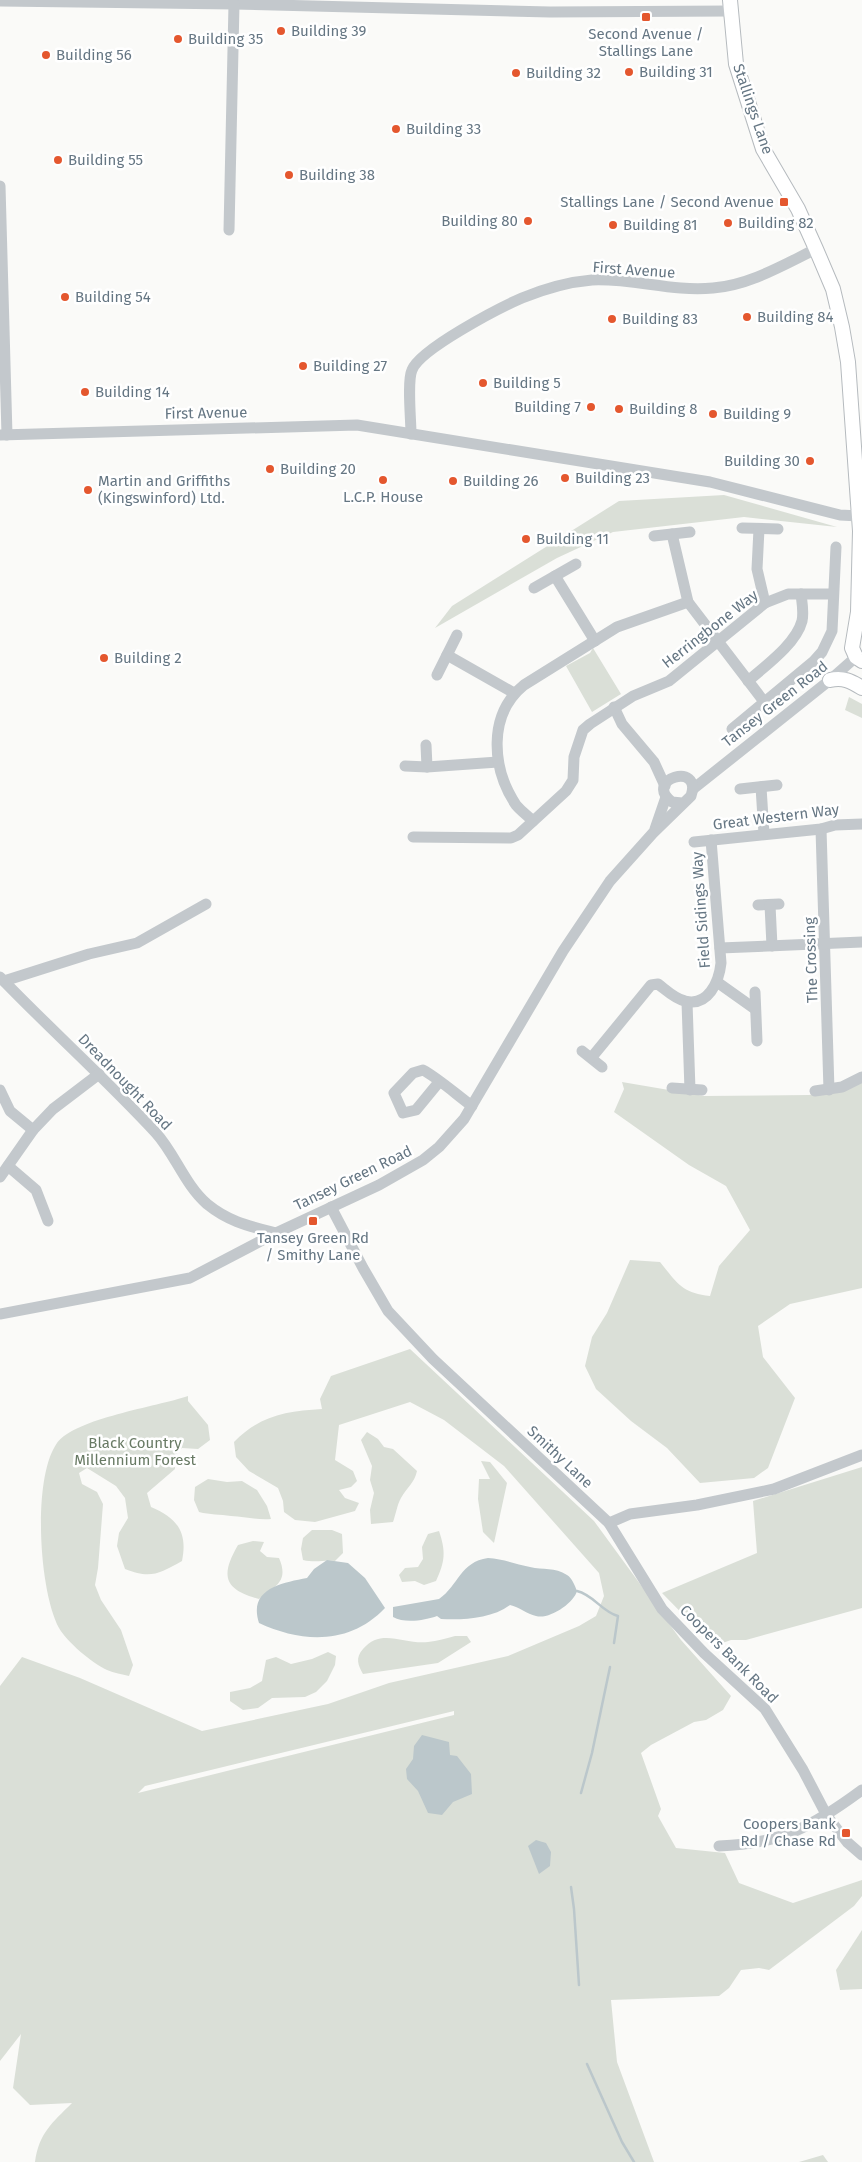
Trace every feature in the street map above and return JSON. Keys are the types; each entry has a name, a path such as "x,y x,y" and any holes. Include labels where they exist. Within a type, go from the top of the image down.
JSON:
{"main road":[{"name":"Stallings Lane","path":"730,5 736,64 763,149 798,209 833,289 846,355 860,516 858,634 852,648 860,661"},
{"path":"830,680 840,678 851,681 862,688"}],"street":[{"path":"0,1 234,4 550,12 730,5"},
{"path":"228,230 234,4"},
{"path":"0,186 3,435"},
{"name":"First Avenue","path":"411,434 410,374 416,363 442,342 521,298 564,284 591,280 687,289 728,286 750,280 816,249"},
{"name":"First Avenue","path":"3,435 357,425 710,482 840,515 860,516"},
{"path":"742,528 778,529"},
{"path":"759,529 757,570 765,603"},
{"path":"654,536 690,532"},
{"path":"672,534 688,602 765,703"},
{"path":"732,729 765,703 822,652 832,631 836,546"},
{"path":"534,588 576,564"},
{"path":"555,576 595,641"},
{"path":"748,682 793,639 802,620 801,594"},
{"name":"Herringbone Way","path":"413,838 511,838 518,835 566,791 573,780 574,757 583,730 614,707 633,696 669,681 765,603 780,596 833,594"},
{"path":"533,821 518,807 510,793 498,762 497,741 505,705 514,693 617,627 688,602"},
{"path":"437,675 457,635"},
{"path":"447,655 514,693"},
{"name":"Tansey Green Road","path":"0,1314 190,1278 276,1233 379,1185 423,1160 439,1147 464,1119 563,952 610,882 653,833 691,796 693,789 711,773 830,680 860,661"},
{"path":"614,707 622,724 654,762 666,791 675,803 682,803"},
{"path":"426,745 427,767"},
{"path":"405,766 427,767 498,762"},
{"path":"654,762 691,783 693,789"},
{"name":"Tansey Green Road","path":"653,833 671,777 711,773"},
{"path":"740,789 777,785"},
{"path":"761,786 764,834"},
{"name":"Great Western Way","path":"694,842 821,829 835,825 862,824"},
{"name":"The Crossing","path":"821,829 826,943 829,1090"},
{"name":"Field Sidings Way","path":"687,1002 704,999 717,982 721,969 711,840"},
{"path":"2,979 89,954 137,944 206,904"},
{"path":"758,904 775,904 772,946"},
{"path":"720,948 862,942"},
{"name":"Dreadnought Road","path":"2,979 158,1135 181,1172 206,1203 232,1221 276,1233"},
{"path":"717,982 755,1009"},
{"path":"602,1067 587,1054 652,985 658,984 687,1002 690,1090"},
{"path":"755,992 757,1040"},
{"path":"0,1177 33,1130 53,1109 99,1074"},
{"path":"815,1091 842,1088 862,1077"},
{"path":"439,1082 472,1106"},
{"path":"672,1088 702,1090"},
{"path":"0,1090 10,1111 33,1130"},
{"path":"8,1166 36,1190 48,1221"},
{"path":"30,1210 42,1205"},
{"name":"Smithy Lane","path":"331,1206 366,1274 388,1311 433,1359 608,1523"},
{"path":"608,1523 630,1514 697,1505 774,1489 862,1456"},
{"name":"Coopers Bank Road","path":"608,1523 662,1609 704,1653 765,1709 803,1770 827,1816 848,1842 862,1855"},
{"path":"718,1846 747,1845 768,1841 800,1830 827,1816 862,1790"}],"green space":[{"path":"724,495 837,527 744,517 613,532 557,558 435,628 452,606 619,501"},
{"path":"593,648 621,694 592,712 566,666 590,653"},
{"path":"849,697 862,704 862,718 845,710"},
{"path":"622,1082 704,1096 809,1095 837,1091 862,1082 862,1288 790,1304 758,1326 763,1357 795,1398 768,1468 754,1478 700,1483 667,1448 631,1421 596,1389 585,1366 592,1337 607,1313 630,1260 660,1262 681,1286 701,1295 710,1296 719,1266 750,1230 726,1186 689,1165 614,1112 624,1089"},
{"path":"410,1349 594,1521 681,1640 731,1696 723,1710 706,1720 694,1722 651,1745 641,1753 661,1809 658,1816 676,1848 725,1853 739,1883 793,1903 862,1880 862,1896 854,1906 769,1970 759,1968 741,1970 729,1988 719,1996 611,2000 617,2062 654,2162 35,2162 43,2136 72,2103 30,2105 13,2088 21,2034 0,2061 0,1686 22,1657 80,1678 202,1731 328,1704 389,1683 508,1656 579,1626 596,1616 604,1596 599,1573 504,1466 444,1420 410,1402 339,1425 335,1460 353,1471 357,1481 351,1487 339,1490 345,1498 359,1503 355,1511 315,1522 295,1520 284,1512 283,1501 278,1488 249,1471 236,1457 234,1442 253,1426 274,1416 297,1411 322,1409 320,1399 331,1376","holes":["454,1711 454,1715 138,1793 145,1786"]},
{"name":"Black Country Millennium Forest","path":"188,1396 188,1401 208,1425 210,1440 198,1449 182,1448 175,1455 175,1469 147,1493 151,1507 174,1521 182,1534 182,1561 154,1574 141,1574 125,1569 117,1546 119,1533 128,1518 125,1498 116,1486 87,1468 79,1473 82,1484 97,1492 103,1504 95,1585 101,1600 121,1630 133,1665 129,1676 115,1673 107,1670 80,1652 63,1634 52,1611 43,1562 41,1535 41,1507 49,1459 57,1443 67,1434 81,1427 118,1414"},
{"path":"367,1432 378,1439 384,1447 393,1449 417,1471 414,1479 403,1494 393,1522 371,1524 370,1510 374,1493 370,1480 372,1466 361,1440"},
{"path":"481,1461 490,1462 507,1483 494,1543 483,1532 478,1499 479,1479 490,1479"},
{"path":"862,1467 862,1608 746,1640 731,1640 714,1646 662,1593 757,1553 753,1501"},
{"name":"Black Country Millennium Forest","path":"208,1479 227,1482 242,1481 257,1490 267,1506 271,1519 199,1512 194,1500 195,1487"},
{"path":"312,1530 332,1530 342,1534 343,1553 335,1561 303,1560 301,1549 303,1538"},
{"path":"439,1531 444,1556 436,1581 424,1585 415,1581 402,1582 399,1575 405,1568 418,1567 423,1559 422,1547 428,1534"},
{"path":"253,1541 264,1542 260,1551 267,1557 279,1558 282,1566 282,1578 259,1599 238,1591 232,1586 228,1573 232,1556 238,1545"},
{"path":"455,1636 467,1636 471,1642 438,1663 363,1674 359,1665 358,1658 360,1652 378,1639 394,1638 428,1642"},
{"path":"328,1652 336,1656 335,1665 327,1681 316,1692 305,1697 272,1698 258,1708 243,1710 230,1701 230,1692 250,1688 262,1681 266,1660 276,1657 291,1664 312,1659"},
{"path":"862,1930 862,1989 840,1990 836,1970"},
{"path":"823,2155 828,2162 799,2162"}],"shaded area":[{"path":"488,1558 562,1572 569,1576 573,1582 577,1591 575,1596 560,1610 541,1617 510,1605 486,1616 467,1619 441,1619 437,1616 409,1621 393,1617 393,1607 439,1599 465,1569 479,1560"},
{"path":"327,1560 348,1563 365,1578 385,1608 357,1629 325,1637 292,1634 275,1630 259,1623 258,1602 262,1595 277,1585 307,1578 314,1569"},
{"path":"422,1735 449,1742 450,1755 457,1756 471,1774 472,1794 453,1802 442,1815 428,1813 418,1791 407,1779 406,1769 413,1759 414,1746"},
{"path":"536,1840 546,1843 551,1852 550,1866 539,1874 528,1846"}],"waterway":[{"path":"577,1591 618,1616 614,1643"},
{"path":"581,1793 592,1753 610,1667"},
{"path":"571,1887 579,1985"},
{"path":"587,2064 622,2142 634,2162"}],"place":[{"name":"Second Avenue / Stallings Lane","path":"646,17"},
{"name":"Building 39","path":"281,31"},
{"name":"Building 35","path":"178,39"},
{"name":"Building 56","path":"46,55"},
{"name":"Building 31","path":"629,72"},
{"name":"Building 32","path":"516,73"},
{"name":"Building 33","path":"396,129"},
{"name":"Building 55","path":"58,160"},
{"name":"Building 38","path":"289,175"},
{"name":"Stallings Lane / Second Avenue","path":"784,202"},
{"name":"Building 80","path":"528,221"},
{"name":"Building 82","path":"728,223"},
{"name":"Building 81","path":"613,225"},
{"name":"Building 54","path":"65,297"},
{"name":"Building 84","path":"747,317"},
{"name":"Building 83","path":"612,319"},
{"name":"Building 27","path":"303,366"},
{"name":"Building 5","path":"483,383"},
{"name":"Building 14","path":"85,392"},
{"name":"Building 7","path":"591,407"},
{"name":"Building 8","path":"619,409"},
{"name":"Building 9","path":"713,414"},
{"name":"Building 30","path":"810,461"},
{"name":"Building 20","path":"270,469"},
{"name":"Building 23","path":"565,478"},
{"name":"L.C.P. House","path":"383,480"},
{"name":"Building 26","path":"453,481"},
{"name":"Martin and Griffiths (Kingswinford) Ltd.","path":"88,490"},
{"name":"Building 11","path":"526,539"},
{"name":"Building 2","path":"104,658"},
{"name":"Tansey Green Rd / Smithy Lane","path":"313,1221"},
{"name":"Coopers Bank Rd / Chase Rd","path":"846,1833"}]}
